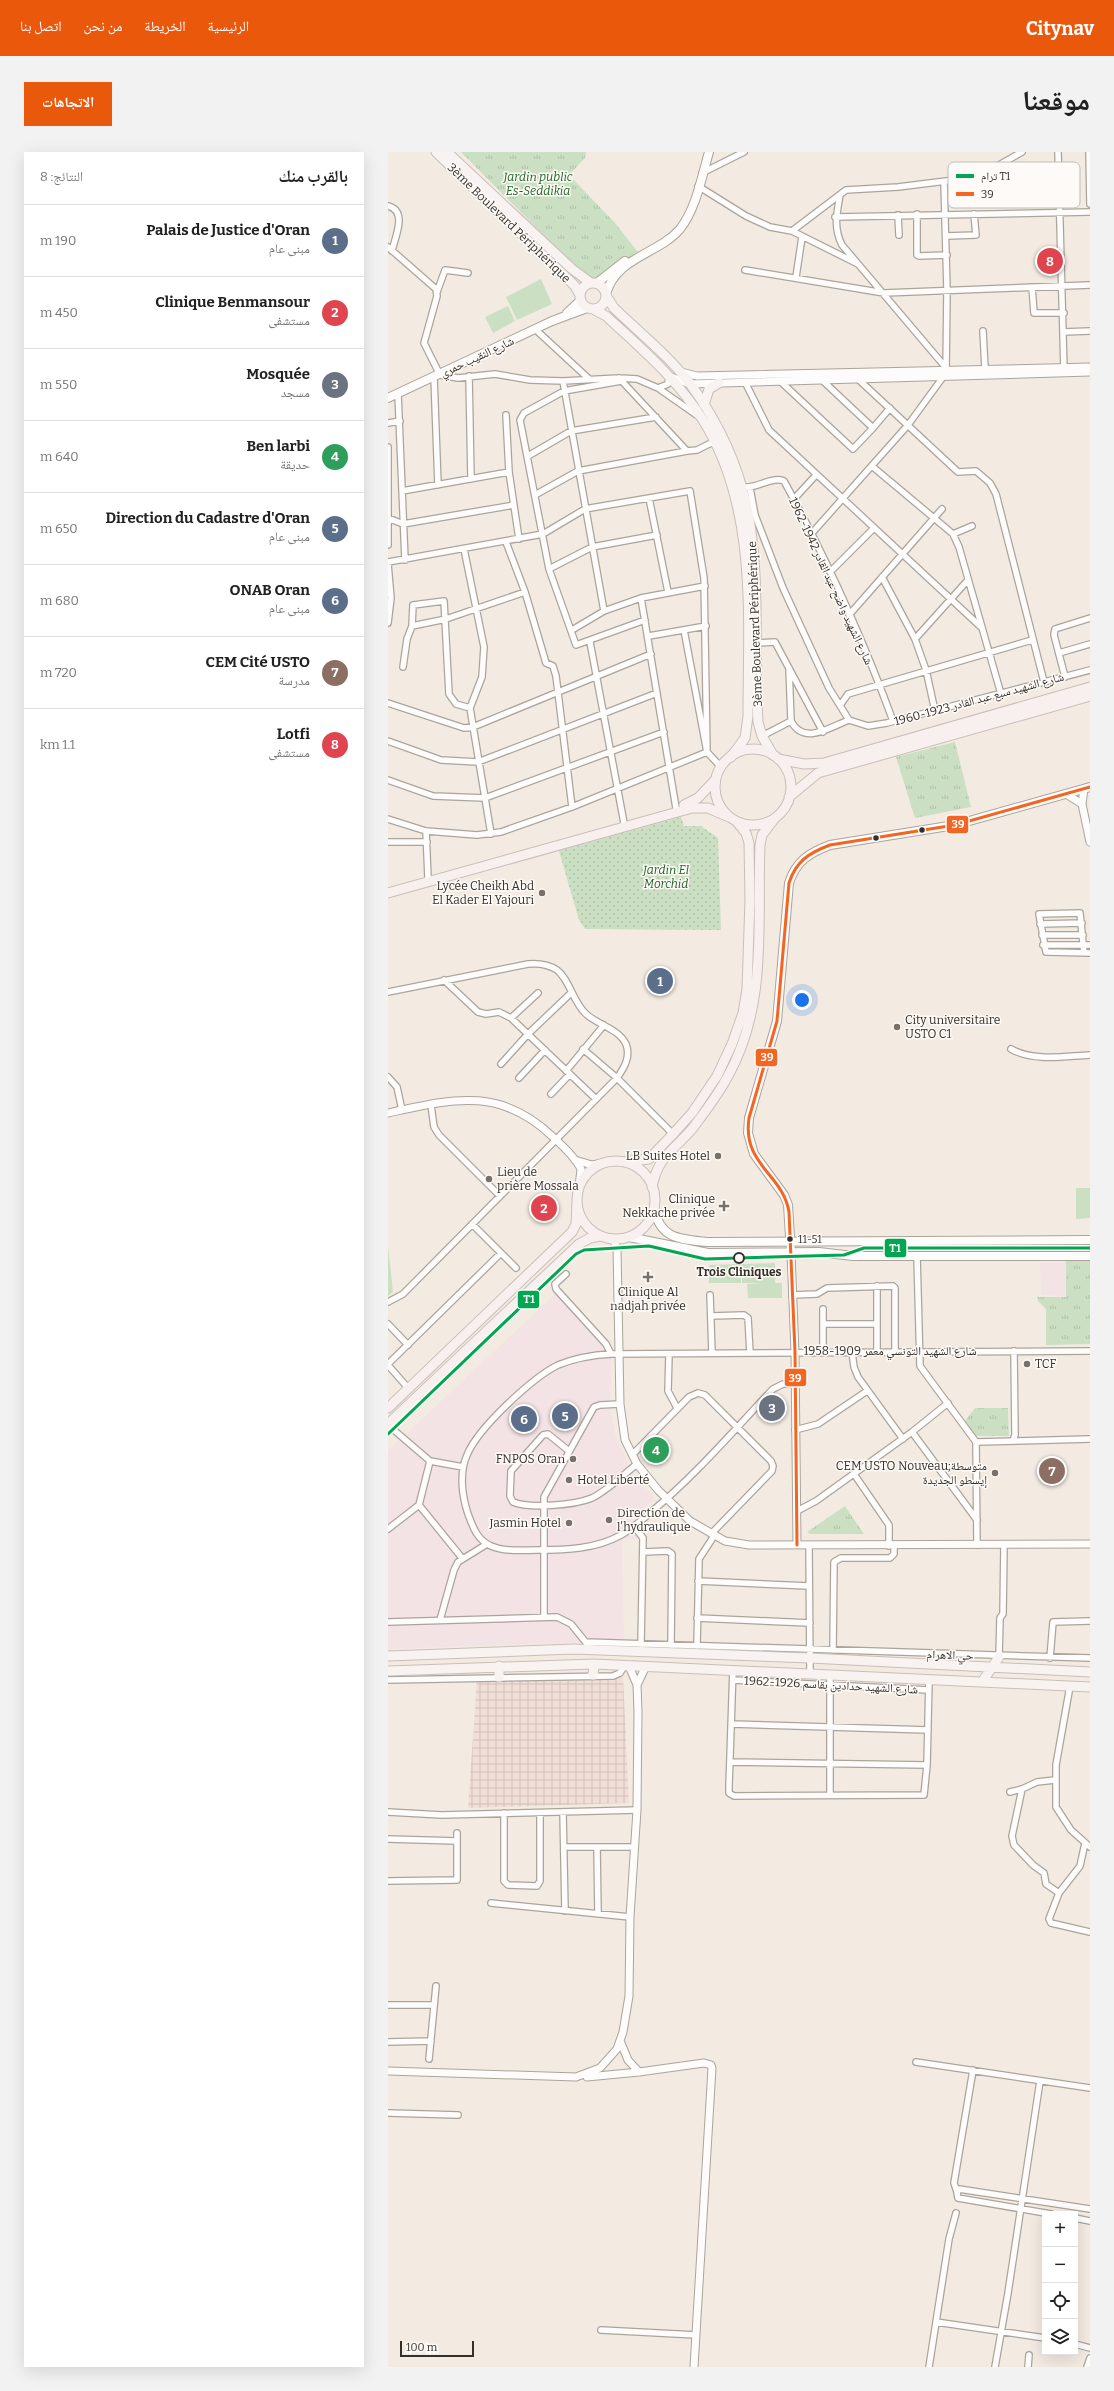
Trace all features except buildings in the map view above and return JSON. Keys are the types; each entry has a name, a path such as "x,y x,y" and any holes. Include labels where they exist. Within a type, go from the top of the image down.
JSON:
{"highway":[{"path":"388,888 676,808 698,798 715,780 721,767 731,757 752,750 804,764 824,763 1090,687"},
{"path":"789,797 818,773 1090,696"},
{"path":"576,1201 579,1214 586,1226 600,1236 613,1239 629,1237 648,1223 654,1208 652,1187 658,1166 691,1130 719,1091 737,1058 748,1029 756,995 759,964 760,845 762,835 784,809 789,797 791,785 788,774 775,757"},
{"path":"388,1408 572,1232 576,1224 576,1201 579,1187 591,1170 603,1163 649,1159 692,1113 718,1076 743,1013 749,964 749,843 746,833 717,802 715,780"},
{"path":"388,893 692,808 708,808 748,825 759,825 775,818"},
{"path":"624,1162 644,1174 652,1187"},
{"path":"388,1425 579,1244 600,1236"}],"main road":[{"path":"428,152 453,176 463,178"},
{"name":"3ème Boulevard Périphérique","path":"436,152 575,286 580,298"},
{"name":"3ème Boulevard Périphérique","path":"447,152 572,269 594,283"},
{"path":"455,152 482,179 488,189"},
{"path":"703,152 687,207 674,228 594,283 583,287 580,298 590,309 602,306 612,281 624,267 680,229 690,212 709,152"},
{"path":"594,283 602,286 607,295"},
{"name":"3ème Boulevard Périphérique","path":"607,295 614,308 690,384 728,447 746,488 755,561 758,714 762,736 775,757"},
{"name":"شارع النقيب حمري","path":"565,315 580,298"},
{"name":"3ème Boulevard Périphérique","path":"590,309 606,316 668,374 703,419 726,463 736,496 744,541 746,573 748,724 741,745 731,757"},
{"name":"شارع النقيب حمري","path":"388,398 565,315 590,309"},
{"path":"704,405 709,388 719,383"},
{"path":"791,1253 788,1205 784,1195 754,1154 750,1144 748,1126 776,1027 789,883 793,871 800,861 814,851 830,845 941,828 1087,788"},
{"path":"654,1208 657,1224 661,1228 683,1239 707,1242 1090,1240"},
{"path":"629,1237 708,1253 918,1256 1090,1256"},
{"path":"388,1656 592,1650 810,1654 992,1667 1090,1672"},
{"path":"982,1682 999,1656"},
{"path":"593,1676 594,1664"},
{"path":"388,1671 499,1666 594,1664 733,1669 929,1685 982,1682 1070,1688 1090,1687"},
{"path":"499,1666 499,1677"}],"street":[{"path":"702,173 744,152"},
{"path":"1005,162 1022,152"},
{"path":"1089,152 1090,204"},
{"path":"812,534 873,467 908,425 946,373 947,255 944,182"},
{"path":"792,231 846,190 948,182"},
{"path":"698,186 746,216 770,227 792,231 862,266"},
{"path":"840,195 835,217 840,240 884,293 946,373"},
{"path":"388,206 396,210 399,215 390,249 437,292"},
{"path":"1058,211 1064,313 1064,371"},
{"path":"835,217 1058,211 1090,212"},
{"path":"916,214 917,254 919,256 947,255"},
{"path":"946,236 976,236 974,214"},
{"path":"898,215 899,235"},
{"path":"796,277 802,237"},
{"path":"438,485 437,376 424,346 424,341 437,292 445,270 468,273"},
{"path":"745,270 796,277 884,293 1090,286"},
{"path":"1032,287 1034,313 1064,313"},
{"path":"535,329 589,379"},
{"path":"983,331 985,369"},
{"path":"1063,332 1090,331"},
{"path":"675,368 686,374 697,376 808,377 1064,371 1090,367"},
{"path":"658,388 668,384 668,374 690,384 780,381 808,377 822,380 858,379 985,369 1090,372"},
{"path":"437,376 456,378 494,374 530,380 563,381 589,379 637,379 658,388 703,419"},
{"path":"469,376 471,479"},
{"path":"620,379 564,391 524,413 520,420 549,569 572,630 576,645 590,642 645,620"},
{"path":"620,379 687,451"},
{"path":"858,379 958,472 976,471 990,484 996,494 1032,640 1044,682"},
{"path":"822,380 873,428"},
{"path":"563,381 604,611"},
{"path":"780,381 852,449 890,408"},
{"path":"745,382 769,430 873,529 982,628"},
{"path":"398,394 404,560"},
{"path":"506,416 509,472 519,539"},
{"path":"528,456 571,431 656,417"},
{"path":"388,423 400,421"},
{"path":"535,495 578,470 697,450 715,441"},
{"path":"388,447 388,545"},
{"path":"873,467 953,534 959,547 1001,694"},
{"path":"402,491 509,472"},
{"path":"794,498 816,475"},
{"name":"شارع الشهيد واضح عبد القادر 1942-1962","path":"746,488 779,479 784,481 794,498 830,572 879,684 893,721"},
{"path":"746,488 782,588 829,688 841,704 843,712 849,720 823,732 808,735 794,728 791,722 789,668"},
{"path":"388,623 391,607 388,563 543,534 585,509 690,491 705,586 707,752"},
{"path":"650,498 668,592"},
{"path":"388,518 403,524 514,505"},
{"path":"849,615 942,509"},
{"path":"953,534 972,526"},
{"path":"830,572 873,529"},
{"path":"549,569 592,547 657,536"},
{"path":"506,542 525,592 546,663 553,666 560,692 572,807"},
{"path":"464,549 485,658 482,677 470,708 491,834"},
{"path":"882,577 914,639 926,670 935,711"},
{"path":"914,639 968,580"},
{"path":"572,630 604,611 641,598 705,586"},
{"path":"412,626 446,619 476,607 525,592"},
{"path":"641,598 649,636 676,808"},
{"path":"403,667 407,639 412,626 414,604 442,600 445,603 449,694 456,704 470,708"},
{"path":"1065,677 1055,629 1090,618"},
{"path":"649,636 706,626"},
{"path":"684,630 707,752 721,767"},
{"path":"841,704 848,694 1032,640"},
{"path":"590,642 624,823"},
{"path":"757,643 775,642 823,732"},
{"path":"1059,653 1090,644"},
{"path":"388,703 464,728 473,727 651,654"},
{"name":"شارع الشهيد سبع عبد القادر 1923-1960","path":"849,720 868,726 893,721 1090,670"},
{"path":"388,741 441,760 478,762 657,693"},
{"path":"762,736 791,722"},
{"path":"388,780 433,796 485,798 568,769 664,732"},
{"path":"388,819 426,831 491,834 572,807 707,752"},
{"path":"1087,788 1082,804 1090,842"},
{"path":"1066,794 1082,804"},
{"path":"426,831 428,878"},
{"path":"388,849 388,842 427,842"},
{"path":"1078,912 1082,915 1083,935 1087,945 1087,953 1048,953 1044,950 1040,924 1038,917 1042,913 1078,912"},
{"path":"1040,924 1082,923"},
{"path":"1042,935 1083,935"},
{"path":"1043,945 1087,945"},
{"path":"388,992 538,963 548,965 564,976 571,992 586,1014 622,1038 626,1046 626,1062 617,1078 403,1294 388,1302"},
{"path":"444,980 478,1012 486,1014 499,1012 511,1018 596,1099"},
{"path":"502,1064 528,1034 571,992"},
{"path":"511,1018 538,993"},
{"path":"551,1094 583,1049 604,1025"},
{"path":"583,1049 617,1078 673,1134"},
{"path":"1011,1049 1023,1055 1036,1056 1090,1055"},
{"path":"520,1078 545,1050"},
{"path":"388,1077 397,1087 402,1110"},
{"path":"388,1114 431,1105 481,1100 509,1106 524,1113 556,1139 575,1160 581,1169 579,1187"},
{"path":"431,1105 434,1128 439,1135 500,1196"},
{"path":"575,1160 592,1165 603,1163"},
{"path":"472,1224 516,1268"},
{"path":"613,1239 617,1248 614,1354 622,1430 637,1464 667,1499 690,1521 713,1535 729,1542 749,1545 892,1546 1090,1544"},
{"path":"408,1388 388,1364 501,1253"},
{"path":"791,1253 795,1352 794,1384 797,1545"},
{"path":"918,1256 920,1366 976,1442 978,1545"},
{"path":"566,1274 555,1284 556,1289 614,1354"},
{"path":"792,1295 817,1294 828,1288 877,1286 890,1286 895,1288 895,1352"},
{"path":"877,1286 877,1352"},
{"path":"710,1295 712,1353"},
{"path":"823,1309 823,1352"},
{"path":"711,1316 744,1315 748,1318 750,1352"},
{"path":"388,1324 408,1345"},
{"path":"823,1324 877,1324"},
{"path":"1013,1440 1015,1435 1014,1350"},
{"name":"شارع الشهيد التونسي معمر 1909-1958","path":"463,1467 470,1448 487,1426 526,1388 562,1364 593,1355 750,1352 920,1352 1014,1350 1090,1351"},
{"path":"852,1352 855,1372 867,1391 903,1439"},
{"path":"668,1354 668,1391 677,1408"},
{"path":"388,1425 430,1461 463,1467 463,1495 467,1510 474,1530 487,1544 504,1549 543,1550 593,1546 621,1536 634,1526 667,1499 773,1389 783,1384 794,1384"},
{"path":"795,1430 824,1420 867,1391"},
{"path":"632,1454 677,1408 694,1394 702,1394 771,1461 773,1468 713,1535 699,1559 696,1618 697,1646"},
{"path":"796,1511 816,1500 854,1474 903,1439 948,1403"},
{"path":"544,1616 543,1506 545,1494 594,1407 600,1404 620,1404"},
{"path":"912,1432 977,1521"},
{"path":"569,1451 551,1436 544,1434 512,1471 510,1496 513,1502 543,1506 592,1498 637,1464"},
{"path":"976,1442 1090,1438"},
{"path":"388,1529 419,1505 430,1461"},
{"path":"833,1650 834,1562 841,1558 892,1558 894,1554 889,1526 854,1474"},
{"path":"419,1505 462,1558"},
{"path":"634,1526 642,1535 641,1644"},
{"path":"440,1620 454,1570 462,1558 487,1544"},
{"path":"809,1545 810,1675"},
{"path":"999,1656 1000,1618 1003,1614 1004,1545"},
{"path":"643,1552 668,1551 672,1554 671,1645"},
{"path":"698,1581 809,1586"},
{"path":"388,1622 544,1616 563,1619 592,1650"},
{"path":"696,1618 810,1623"},
{"path":"1050,1658 1053,1622 1090,1621"},
{"name":"حي الاهرام","path":"586,1642 697,1646 810,1654 833,1650 1050,1658 1090,1658"},
{"path":"388,1680 616,1676 627,1665 638,1685"},
{"path":"581,2077 600,2068 614,2054 621,2043 629,1996 630,1916 637,1810 638,1685 646,1666"},
{"path":"733,1669 732,1724 728,1786 731,1796 922,1796 925,1793 927,1765 929,1685"},
{"path":"830,1676 830,1795"},
{"name":"شارع الشهيد حدادين بقاسم 1926-1962","path":"733,1680 829,1685 929,1685"},
{"path":"1090,1691 1070,1688 1055,1780 1056,1809 1071,1830 1090,1847"},
{"path":"732,1724 928,1730"},
{"path":"730,1762 831,1765 927,1765"},
{"path":"1010,1792 1022,1789 1037,1782 1055,1780"},
{"path":"1022,1789 1012,1836 1014,1845 1044,1873 1046,1884 1059,1893"},
{"path":"388,1812 442,1814 637,1810"},
{"path":"563,1812 565,1911"},
{"path":"504,1813 504,1881 508,1885 537,1886 540,1881 540,1813"},
{"path":"388,1881 457,1880 457,1833"},
{"path":"388,1839 457,1841"},
{"path":"1085,1844 1080,1866 1059,1893 1049,1916 1050,1922 1090,1932"},
{"path":"564,1847 634,1847"},
{"path":"597,1847 598,1914"},
{"path":"491,1903 630,1916"},
{"path":"429,2059 436,1986"},
{"path":"388,2005 434,2005"},
{"path":"388,2042 431,2041"},
{"path":"621,2043 628,2060 639,2072"},
{"path":"388,2071 581,2077 639,2072 704,2062 711,2065 694,2367"},
{"path":"916,2062 1090,2088"},
{"path":"973,2070 954,2184 958,2198 1042,2213"},
{"path":"995,2367 1040,2081"},
{"path":"388,2113 458,2115"},
{"path":"957,2192 959,2189 1090,2209"},
{"path":"929,2367 949,2239 956,2213"},
{"path":"1078,2219 1090,2221"},
{"path":"936,2322 1042,2338"},
{"path":"601,2330 696,2335"},
{"path":"1078,2345 1090,2348"},
{"path":"1028,2367 1029,2355"},
{"path":"1087,2367 1090,2358"}],"shaded area":[{"path":"1066,1262 1065,1296 1041,1295 1040,1263"},
{"path":"556,1293 612,1357 610,1406 616,1438 637,1480 653,1495 653,1500 622,1531 624,1641 388,1649 388,1451"},
{"path":"631,1525 639,1533 639,1539 625,1539 625,1529"},
{"path":"578,1676 623,1677 629,1803 468,1808 477,1679"}],"green space":[{"name":"Jardin public Es-Seddikia","path":"461,152 586,152 585,158 569,175 615,223 638,252 591,283"},
{"path":"541,279 552,304 517,320 506,297"},
{"path":"508,306 515,321 493,333 485,317"},
{"path":"955,742 971,807 915,818 896,757"},
{"name":"Jardin El Morchid","path":"681,817 684,826 701,826 718,838 721,930 585,929 579,920 559,851"},
{"path":"1076,1188 1090,1188 1090,1218 1076,1219"},
{"path":"388,1246 393,1292 388,1296"},
{"path":"1090,1258 1090,1344 1046,1345 1046,1309 1038,1301 1037,1297 1066,1297 1066,1259"},
{"path":"775,1263 775,1283 782,1283 782,1298 748,1298 747,1284 763,1283 742,1283 742,1264"},
{"path":"741,1264 741,1283 709,1283 709,1265"},
{"path":"975,1408 1008,1408 1009,1436 975,1436 965,1421"},
{"path":"654,1446 658,1446 660,1450 658,1454 654,1454 652,1452 652,1448"},
{"path":"845,1506 864,1534 810,1534 807,1532"}],"tram line":[{"name":"T1","path":"388,1434 576,1254 584,1250 649,1246 705,1259 844,1255 864,1248 1090,1248"}],"transit line":[{"name":"39","path":"797,1545 795,1352 789,1212 785,1199 779,1188 757,1158 751,1147 748,1134 749,1118 777,1021 789,883 792,875 804,859 816,851 830,845 955,825 1090,787"}],"place":[{"name":"Lotfi","path":"1050,261"},
{"name":"Lycée Cheikh Abd El Kader El Yajouri","path":"542,893"},
{"name":"Palais de Justice d'Oran","path":"660,981"},
{"name":"City universitaire USTO C1","path":"897,1027"},
{"name":"LB Suites Hotel","path":"718,1156"},
{"name":"Lieu de prière Mossala","path":"489,1179"},
{"name":"Clinique Nekkache privée","path":"724,1206"},
{"name":"Clinique Benmansour","path":"544,1208"},
{"name":"11-51","path":"790,1239"},
{"name":"Trois Cliniques","path":"739,1258"},
{"name":"Clinique Al nadjah privée","path":"648,1277"},
{"name":"TCF","path":"1027,1364"},
{"name":"Mosquée","path":"772,1408"},
{"name":"Direction du Cadastre d'Oran","path":"565,1416"},
{"name":"ONAB Oran","path":"524,1419"},
{"name":"Ben larbi","path":"656,1450"},
{"name":"FNPOS Oran","path":"573,1459"},
{"name":"CEM Cité USTO","path":"1052,1471"},
{"name":"CEM USTO Nouveau;متوسطة إيسطو الجديدة","path":"995,1473"},
{"name":"Hotel Liberté","path":"569,1480"},
{"name":"Direction de l'hydraulique","path":"609,1520"},
{"name":"Jasmin Hotel","path":"569,1523"}]}
